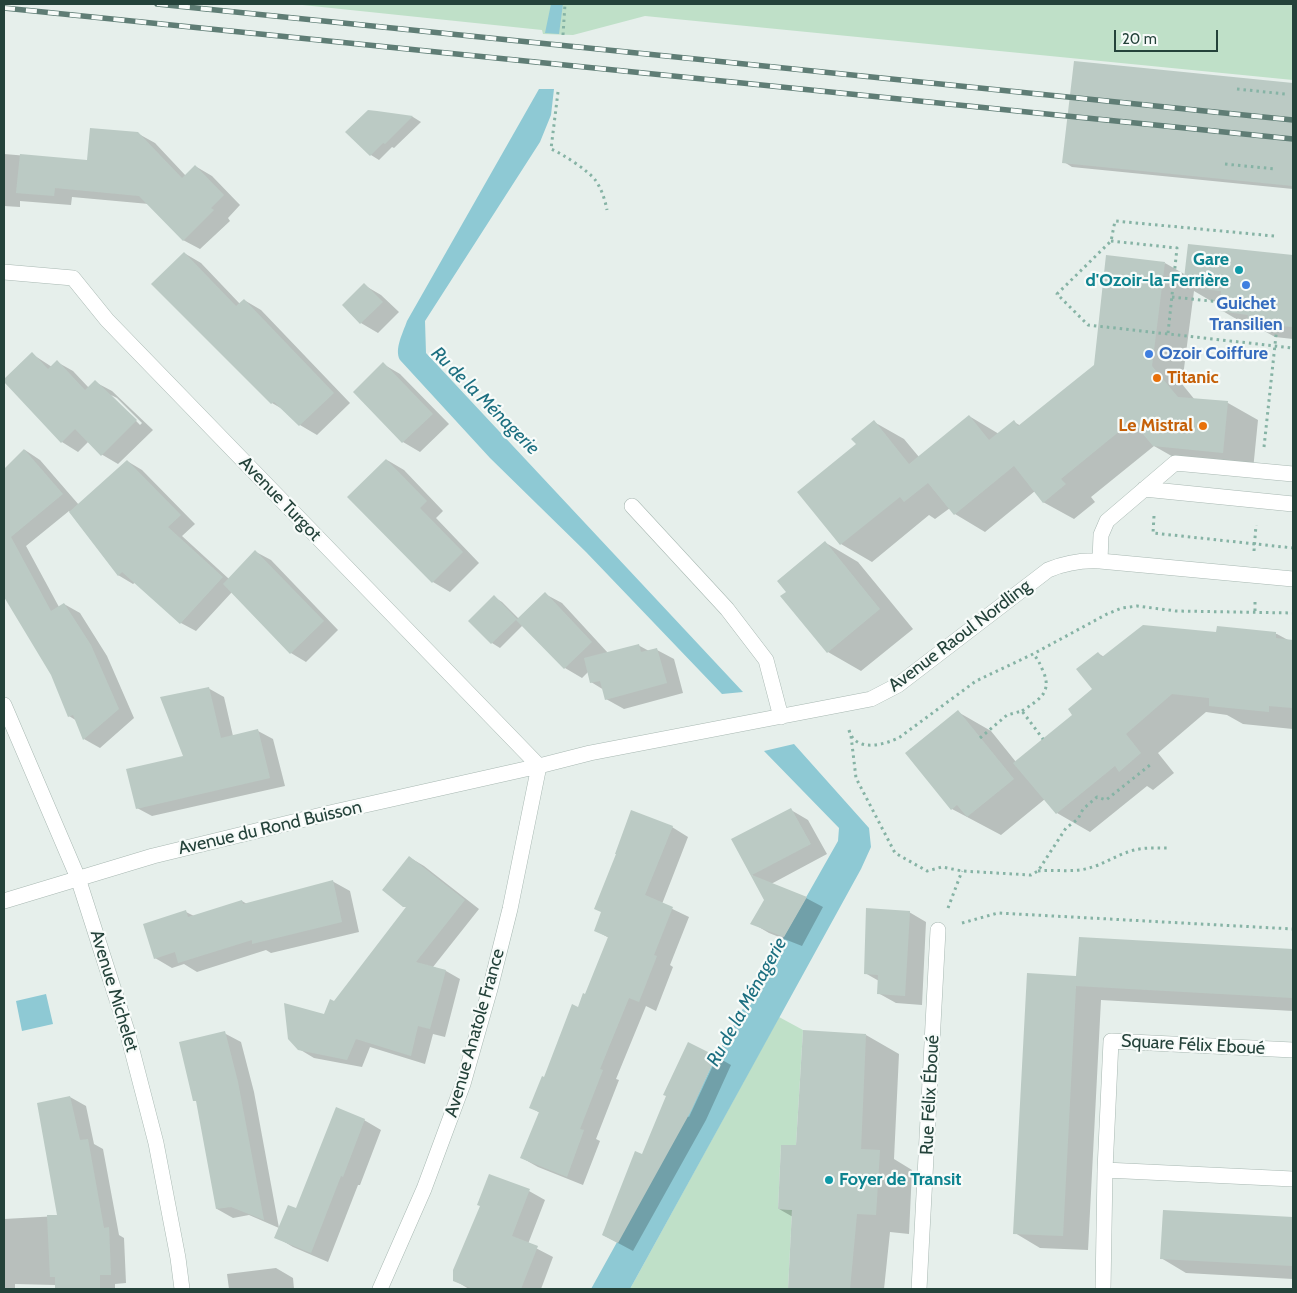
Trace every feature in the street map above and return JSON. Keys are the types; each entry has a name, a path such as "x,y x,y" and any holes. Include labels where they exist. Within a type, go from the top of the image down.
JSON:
{"street":[{"name":"Avenue Turgot","path":"4,272 73,278 107,320 539,766"},
{"path":"1100,561 1101,535 1107,521 1151,489 1175,463 1293,474"},
{"path":"1151,489 1293,504"},
{"path":"632,506 727,609 766,660 781,717"},
{"name":"Avenue Raoul Nordling","path":"539,766 590,753 870,699 898,685 1048,570 1076,561 1100,561 1293,579"},
{"name":"Avenue Michelet","path":"4,705 78,878 127,1031 156,1143 182,1289"},
{"name":"Avenue du Rond Buisson","path":"4,901 153,856 334,812 539,766"},
{"name":"Avenue Anatole France","path":"380,1289 424,1189 463,1084 490,989 510,908 539,766"},
{"name":"Rue Félix Éboué","path":"920,1289 938,930"},
{"name":"Square Félix Eboué","path":"1105,1170 1111,1041 1293,1050"},
{"path":"1103,1289 1105,1170 1293,1179"}],"path":[{"path":"563,35 565,4"},
{"path":"1237,89 1285,94"},
{"path":"558,92 551,149 563,155 595,180 605,199 607,210"},
{"path":"1225,164 1276,169"},
{"path":"1274,236 1115,221 1112,241 1057,294 1088,325 1293,348"},
{"path":"1112,241 1177,248 1168,333"},
{"path":"1172,297 1220,302"},
{"path":"1151,489 1153,533 1293,548"},
{"path":"851,736 862,745 887,744 900,737 976,680 1033,654 1122,608 1138,606 1176,611 1293,613"},
{"path":"1255,606 1255,611"},
{"path":"980,738 1007,716 1022,711 1045,692 1047,686 1046,678 1038,660 1033,654"},
{"path":"843,705 851,736 856,778 895,853 928,871 942,867 962,871 1030,875 1038,871 1058,872 1088,869 1130,851 1148,848 1167,848"},
{"path":"1022,711 1043,739"},
{"path":"1038,871 1066,828 1078,818 1083,809 1097,797 1106,800 1150,765"},
{"path":"938,930 962,871"},
{"path":"938,930 998,913 1293,929"}],"green space":[{"path":"293,4 1293,4 1293,80 645,16 573,35 543,34 542,30"},
{"path":"779,1017 803,1030 796,1145 781,1145 778,1209 792,1210 788,1289 630,1289"}],"water":[{"path":"551,4 563,4 559,34 545,33"},
{"path":"539,89 554,89 551,115 540,142 425,321 426,353 743,692 722,694 586,552 490,458 398,356 400,341 407,321"},
{"name":"Ru de la Ménagerie","path":"794,744 869,828 871,847 861,869 630,1289 591,1289 692,1107 716,1056 838,841 839,828 764,751"},
{"path":"46,994 53,1024 22,1031 16,1001"}],"building":[{"path":"1074,61 1293,83 1293,186 1062,163"},
{"path":"368,110 413,116 370,156 345,132"},
{"path":"90,128 138,132 182,178 195,165 224,195 211,208 214,210 183,241 139,196 55,188 54,196 16,193 20,154 87,160"},
{"name":"Gare d'Ozoir-la-Ferrière","path":"1188,244 1293,255 1293,327 1247,323 1248,315 1220,311 1221,291 1183,287"},
{"path":"184,252 236,306 244,299 334,393 299,426 274,402 271,404 151,284"},
{"path":"1106,255 1165,262 1152,366 1178,397 1228,401 1223,453 1153,446 1132,421 1061,479 1066,484 1043,503 1014,466 954,515 928,483 904,502 900,497 840,545 797,492 856,444 851,439 874,420 909,464 969,415 989,440 1014,420 1018,426 1094,365"},
{"path":"364,283 383,302 360,324 342,305"},
{"path":"32,352 48,369 57,360 85,390 95,380 137,420 101,456 75,429 61,443 4,382 4,379"},
{"path":"383,362 433,414 402,443 353,392"},
{"path":"24,449 63,494 11,537 51,611 64,603 91,645 119,709 83,740 73,715 68,717 51,675 4,597 4,469"},
{"path":"386,459 427,501 420,508 463,552 432,583 347,497"},
{"path":"127,460 181,515 168,527 223,577 180,624 122,572 118,576 69,512"},
{"path":"825,541 880,609 827,653 780,596 786,592 777,581"},
{"path":"255,550 324,621 290,654 223,584"},
{"path":"545,592 592,642 564,669 516,620"},
{"path":"494,595 517,619 491,644 468,621"},
{"path":"1143,625 1216,632 1217,626 1276,632 1276,638 1293,640 1293,708 1269,706 1269,712 1209,706 1209,698 1172,694 1126,734 1141,753 1119,772 1115,766 1056,814 1013,763 1072,715 1068,709 1092,689 1076,669 1098,652 1102,657"},
{"path":"639,644 641,652 657,648 667,683 605,700 600,681 590,683 584,658"},
{"path":"209,687 221,738 258,729 270,778 136,809 126,769 183,756 160,697"},
{"path":"958,710 1014,779 967,817 957,805 951,810 905,753"},
{"path":"791,808 811,844 752,875 807,897 784,937 750,924 764,900 731,839"},
{"path":"631,810 673,826 645,895 673,907 654,955 657,956 639,1002 629,998 600,1069 603,1070 580,1129 584,1130 567,1177 520,1158 539,1112 529,1108 542,1076 544,1077 572,1004 578,1007 583,993 585,994 608,937 594,931 601,912 594,909"},
{"path":"409,856 465,900 416,962 446,970 430,1029 418,1026 411,1056 356,1039 347,1060 298,1050 288,1039 284,1003 324,1014 330,999 334,1001 406,907 403,907 382,890"},
{"path":"333,880 342,922 252,944 252,940 178,963 175,952 154,959 143,924 186,910 188,917 242,900 243,904"},
{"path":"866,908 910,911 905,996 877,994 878,975 864,974"},
{"path":"1079,937 1293,949 1293,998 1076,986 1063,1236 1013,1234 1027,973 1076,976"},
{"name":"Foyer de Transit","path":"803,1030 866,1034 861,1149 880,1150 876,1215 857,1214 850,1289 788,1289 792,1210 778,1209 781,1145 796,1145"},
{"path":"225,1031 238,1082 264,1220 231,1207 216,1209 196,1101 193,1101 179,1042"},
{"path":"688,1042 716,1056 691,1111 618,1243 602,1235 635,1151 642,1154 666,1096 663,1095"},
{"path":"70,1096 80,1140 88,1139 104,1228 109,1227 111,1275 100,1275 100,1289 55,1289 55,1277 50,1277 47,1215 57,1215 37,1103"},
{"path":"336,1107 365,1119 311,1253 274,1238 288,1205 296,1208"},
{"path":"489,1174 530,1189 512,1236 538,1246 521,1289 473,1289 453,1281 453,1270 480,1206 477,1205"},
{"path":"1163,1210 1293,1217 1293,1266 1160,1259"}],"railway":[{"path":"157,4 1293,120"},
{"path":"4,8 1293,139"}],"place":[{"name":"Gare d'Ozoir-la-Ferrière","path":"1239,270"},
{"name":"Guichet Transilien","path":"1246,285"},
{"name":"Ozoir Coiffure","path":"1149,354"},
{"name":"Titanic","path":"1157,378"},
{"name":"Le Mistral","path":"1203,426"},
{"name":"Foyer de Transit","path":"829,1180"}]}
